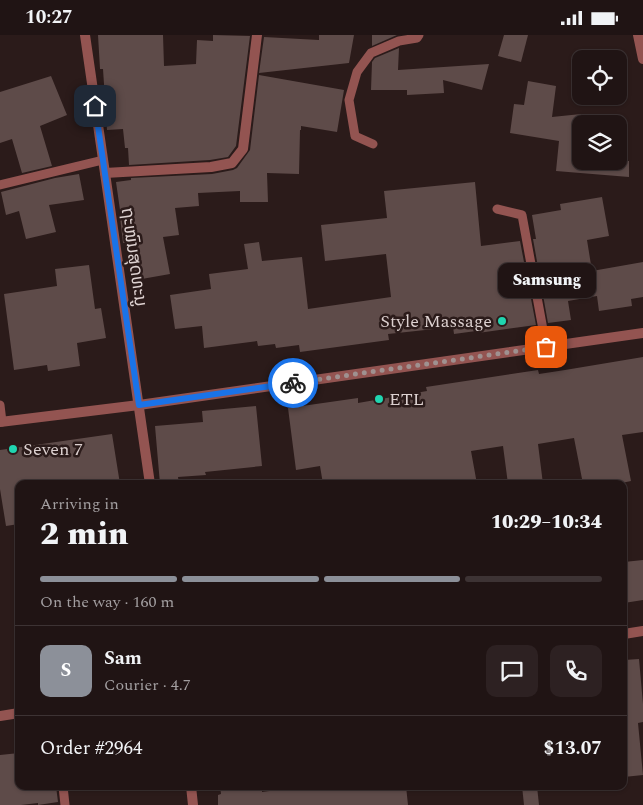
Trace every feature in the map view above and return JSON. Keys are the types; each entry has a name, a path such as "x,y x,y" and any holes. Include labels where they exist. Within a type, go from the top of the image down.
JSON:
{"street":[{"name":"ຖະໜົນສຸດທະນູ","path":"85,35 149,480"},
{"path":"105,173 211,167 232,163 244,149 257,35"},
{"path":"638,35 643,59"},
{"path":"1,422 139,405 643,333"},
{"path":"627,634 643,631"},
{"path":"0,716 15,714"},
{"path":"191,790 193,805"}],"lane":[{"path":"373,144 355,136 349,100 357,72 371,53 399,41 418,38 419,35"},
{"path":"0,185 103,160"},
{"path":"497,209 522,215 546,347"},
{"path":"0,405 1,422"},
{"path":"63,790 65,805"}],"building":[{"path":"98,35 163,35 164,66 196,64 197,40 213,41 213,35 250,36 236,146 228,157 210,160 129,165 128,148 125,148 123,129 107,130 103,69 100,69"},
{"path":"319,35 354,35 349,63 259,73 264,37 319,40"},
{"path":"372,35 397,35 372,46"},
{"path":"504,35 528,35 521,62 498,56"},
{"path":"399,48 398,70 489,64 482,90 443,80 444,93 407,95 407,90 371,90 372,62 375,58"},
{"path":"259,75 344,90 337,132 301,126 299,174 267,173 268,202 240,202 240,191 198,193 199,206 175,208 179,235 163,237 170,274 136,280 129,242 123,243 116,182 131,180 131,178 212,174 237,168 250,150"},
{"path":"51,76 67,115 40,126 52,166 22,173 12,139 0,143 0,92"},
{"path":"528,81 556,86 552,117 581,114 572,115 572,170 627,170 627,161 629,161 629,177 556,171 559,141 510,133 514,104 524,105"},
{"path":"79,174 84,200 49,205 56,232 26,239 19,211 6,215 1,192"},
{"path":"475,182 481,246 520,241 536,325 478,333 476,331 454,334 453,327 388,334 389,340 300,352 299,345 276,348 275,344 258,346 257,341 204,348 202,326 175,329 170,295 211,289 209,274 248,269 244,244 259,242 262,261 302,257 308,309 391,297 386,254 325,261 321,225 387,218 384,191"},
{"path":"602,197 609,236 587,240 592,271 643,262 643,297 631,299 632,306 599,311 597,296 568,301 571,320 548,323 533,239 536,239 532,215 561,210 560,204"},
{"path":"89,265 95,309 101,308 106,338 77,343 80,366 48,371 47,365 14,370 4,294 57,286 55,269"},
{"path":"643,357 643,432 622,435 631,481 582,480 574,438 538,444 542,480 507,480 503,446 471,451 476,480 322,480 320,466 296,470 288,408 358,398 358,403 427,391 426,387 538,370 539,374"},
{"path":"256,406 262,466 205,472 206,475 178,477 178,480 160,480 155,426 203,422 202,411"},
{"path":"112,434 119,480 15,480 15,525 6,526 0,489 0,450"},
{"path":"643,560 643,600 627,603 627,562"},
{"path":"639,659 643,722 638,723 643,775 627,777 627,660"},
{"path":"15,753 15,790 56,790 58,802 38,805 38,803 0,805 0,755"},
{"path":"220,790 262,790 262,792 276,790 406,790 408,805 218,805 218,795 221,794"},
{"path":"522,790 537,790 539,805 524,805"}],"way so far":[{"path":"293,383 546,347"}],"place":[{"name":"Style Massage","path":"502,321"},
{"name":"Samsung","path":"546,347"},
{"name":"ETL","path":"379,399"},
{"name":"Seven 7","path":"13,449"}],"route":[{"path":"95,106 139,405 293,383"}]}
